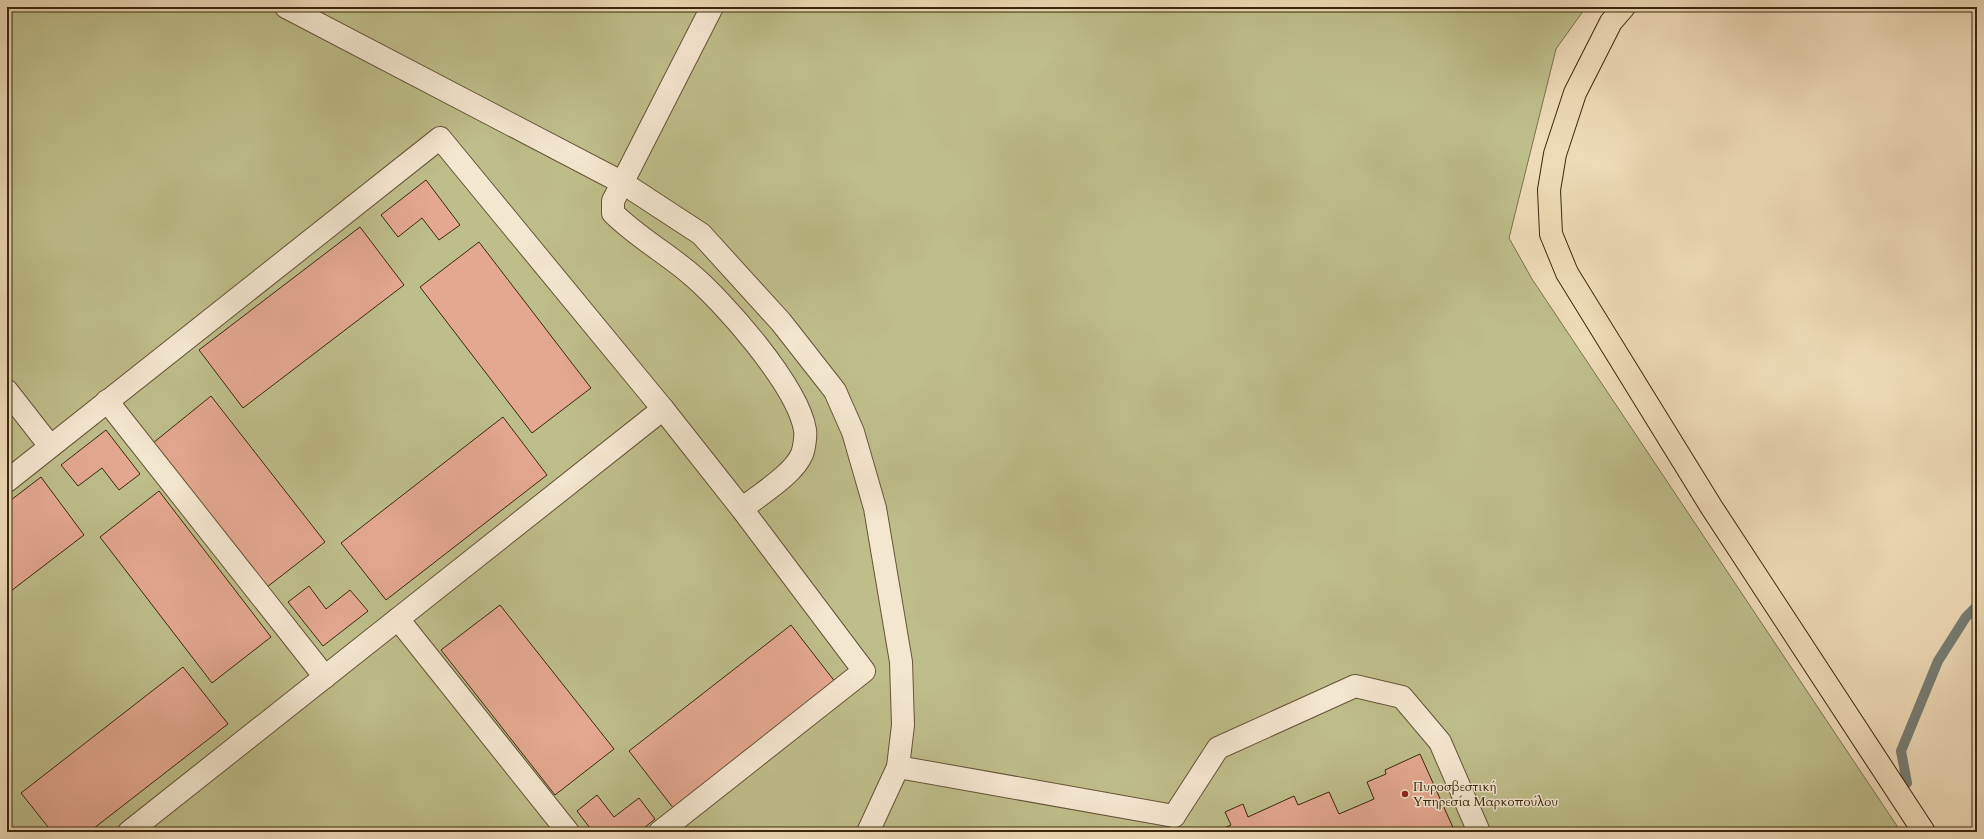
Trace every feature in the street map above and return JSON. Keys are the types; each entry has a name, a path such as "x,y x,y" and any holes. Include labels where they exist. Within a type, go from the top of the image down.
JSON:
{"main road":[{"path":"1624,7 1611,22 1574,93 1555,154 1549,190 1551,234 1567,273 1712,508 1924,832"}],"lane":[{"path":"286,7 623,182 701,234 781,322 835,391 853,432 875,508 901,662 903,725 898,767 868,832"},
{"path":"712,7 612,201 614,213 626,226 687,272 717,298 769,361 794,402 805,431 802,454 791,470 742,508"},
{"path":"7,481 106,401 440,138 663,409 742,508 864,672 660,832"},
{"path":"7,391 50,446"},
{"path":"106,401 325,677"},
{"path":"129,832 663,409"},
{"path":"398,619 568,832"},
{"path":"898,767 1177,824 1218,748 1356,686 1402,697 1440,742 1479,832"}],"green space":[{"path":"7,7 1586,7 1556,49 1509,238 1532,279 1901,832 7,832"}],"building":[{"path":"426,180 460,225 439,240 422,218 398,237 381,215"},
{"path":"360,227 404,285 243,408 199,350"},
{"path":"479,242 591,388 532,433 420,287"},
{"path":"211,396 325,542 267,587 153,443"},
{"path":"503,417 547,475 386,600 341,543"},
{"path":"106,430 140,474 119,490 102,468 78,486 61,465"},
{"path":"41,477 84,535 7,594 7,503"},
{"path":"159,491 271,637 212,683 100,537"},
{"path":"309,586 326,609 350,590 368,611 323,646 288,602"},
{"path":"500,605 614,749 555,795 441,650"},
{"path":"791,625 836,683 674,809 629,751"},
{"path":"183,667 228,724 89,832 52,832 21,793"},
{"name":"Πυροσβεστική Υπηρεσία Μαρκοπούλου","path":"1420,754 1455,832 1215,832 1231,825 1225,812 1243,804 1248,817 1294,796 1298,805 1329,792 1339,814 1374,799 1367,782 1386,774 1385,770"},
{"path":"597,795 614,817 639,798 655,819 639,832 593,832 577,811"}],"waterway":[{"path":"1907,783 1901,751 1938,661 1966,617 1977,606"}],"place":[{"name":"Πυροσβεστική Υπηρεσία Μαρκοπούλου","path":"1405,794"}]}
